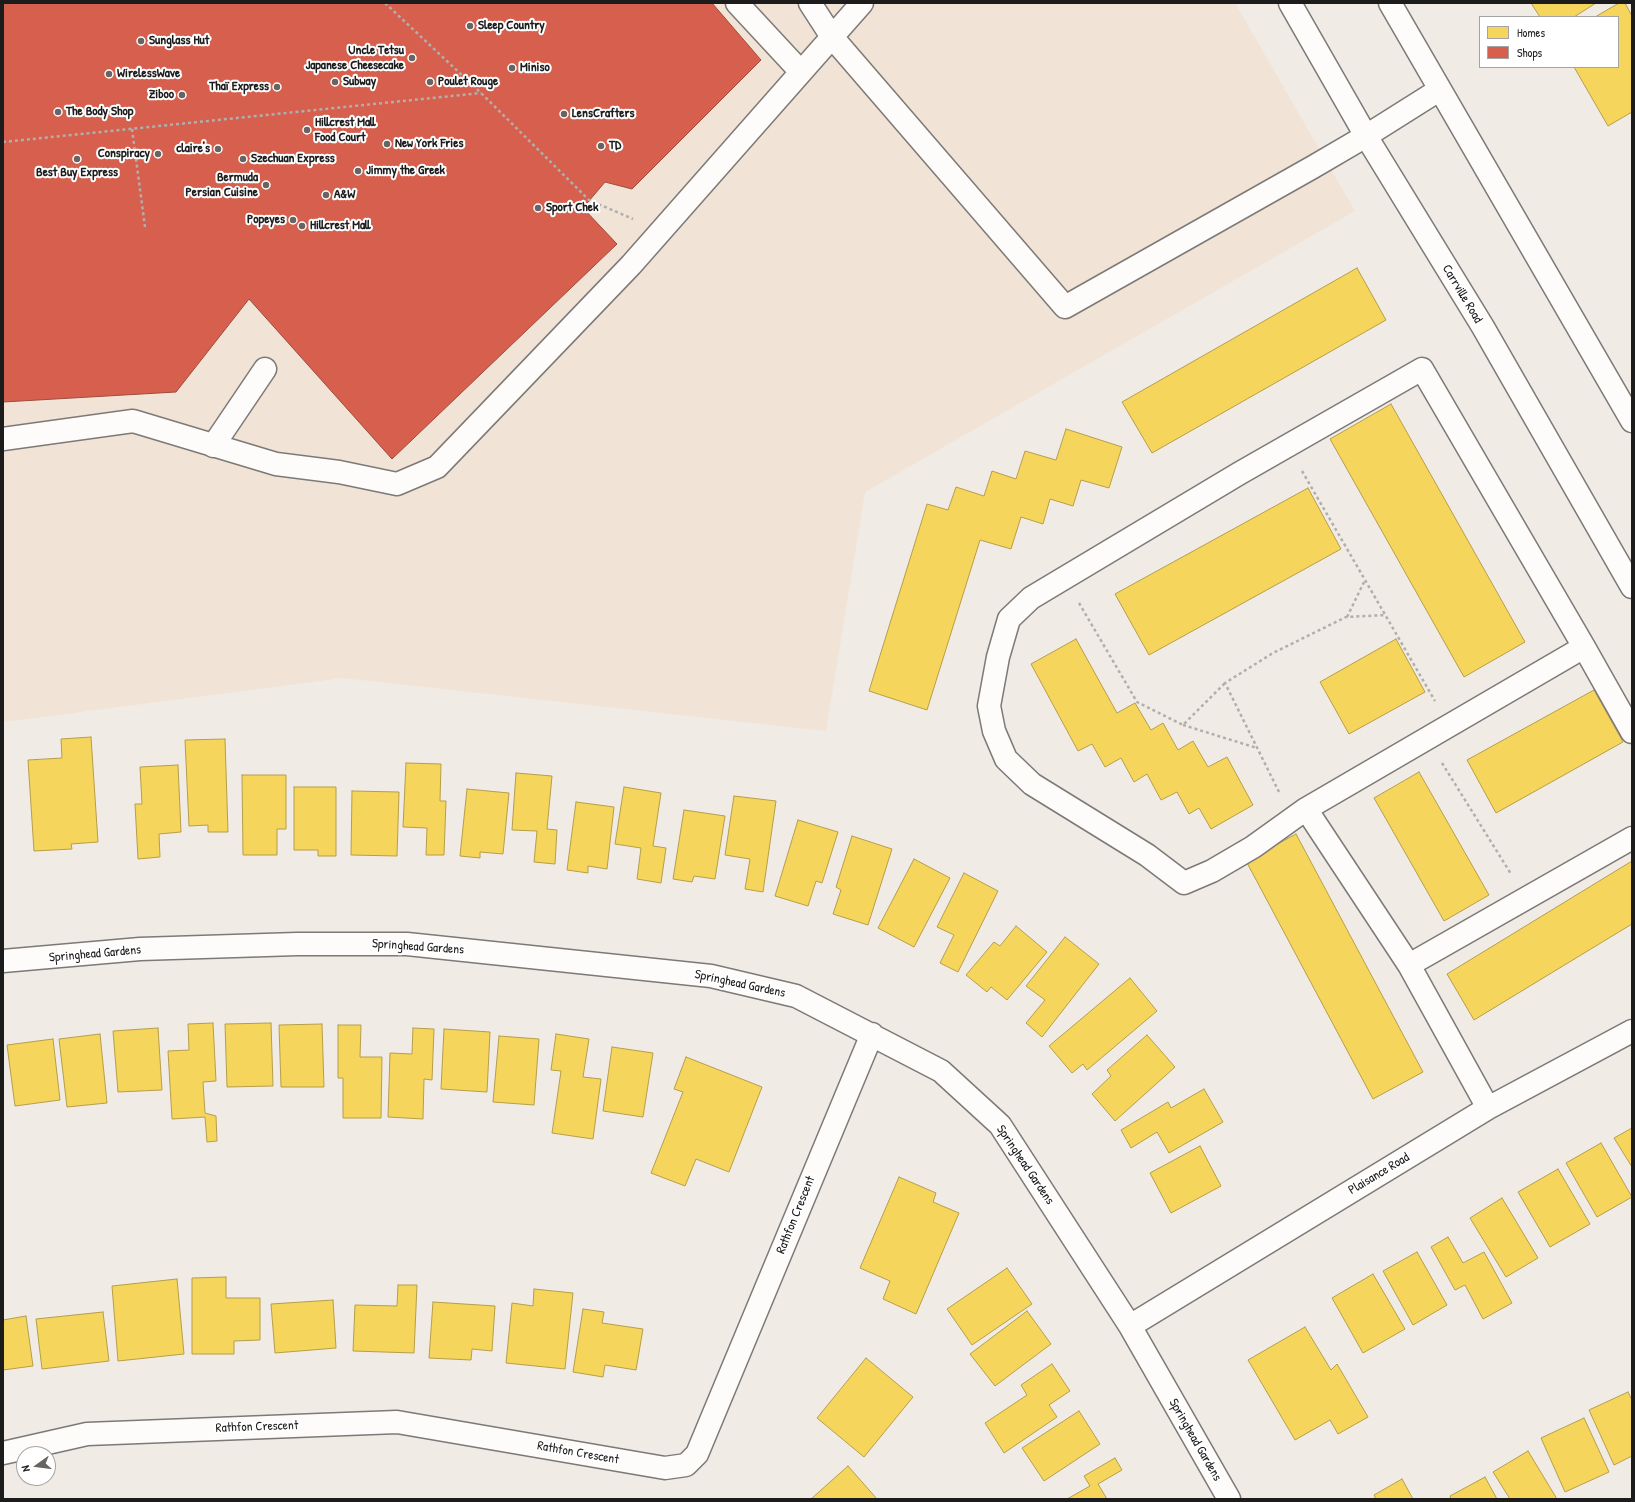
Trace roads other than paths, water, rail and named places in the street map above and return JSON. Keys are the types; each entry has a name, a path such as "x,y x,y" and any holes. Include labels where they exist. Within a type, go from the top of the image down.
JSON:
{"street":[{"path":"737,3 801,72"},
{"path":"810,3 832,37 1065,306 1366,136 1439,90"},
{"path":"3,439 133,421 276,464 339,472 397,484 437,467 631,265 862,3"},
{"name":"Carrville Road","path":"1290,3 1366,136 1482,327 1632,587"},
{"path":"1390,3 1632,422"},
{"path":"213,446 265,369"},
{"path":"1584,647 1299,814 1253,847 1212,871 1184,883 1147,856 1032,784 1006,759 994,731 989,706 998,657 1009,619 1031,598 1240,473 1422,369 1584,647 1632,732"},
{"path":"1299,814 1409,966 1488,1108"},
{"path":"1409,966 1632,838"},
{"name":"Springhead Gardens","path":"3,962 140,949 297,944 407,944 711,976 796,996 941,1071 1000,1125 1130,1326 1229,1499"},
{"name":"Plaisance Road","path":"1130,1326 1488,1108 1632,1031"},
{"name":"Rathfon Crescent","path":"3,1453 87,1434 397,1422 664,1468 686,1465 697,1454 872,1034"}],"place":[{"name":"Sleep Country","path":"470,26"},
{"name":"Sunglass Hut","path":"141,41"},
{"name":"Uncle Tetsu Japanese Cheesecake","path":"412,58"},
{"name":"Miniso","path":"512,68"},
{"name":"WirelessWave","path":"109,74"},
{"name":"Subway","path":"335,82"},
{"name":"Poulet Rouge","path":"430,82"},
{"name":"Thaï Express","path":"277,87"},
{"name":"Ziboo","path":"182,95"},
{"name":"The Body Shop","path":"58,112"},
{"name":"LensCrafters","path":"564,114"},
{"name":"Hillcrest Mall Food Court","path":"307,130"},
{"name":"New York Fries","path":"387,144"},
{"name":"TD","path":"601,146"},
{"name":"claire's","path":"218,149"},
{"name":"Conspiracy","path":"158,154"},
{"name":"Best Buy Express","path":"77,159"},
{"name":"Szechuan Express","path":"243,159"},
{"name":"Jimmy the Greek","path":"358,171"},
{"name":"Bermuda Persian Cuisine","path":"266,185"},
{"name":"A&W","path":"326,195"},
{"name":"Sport Chek","path":"538,208"},
{"name":"Popeyes","path":"293,220"},
{"name":"Hillcrest Mall","path":"302,226"}]}
